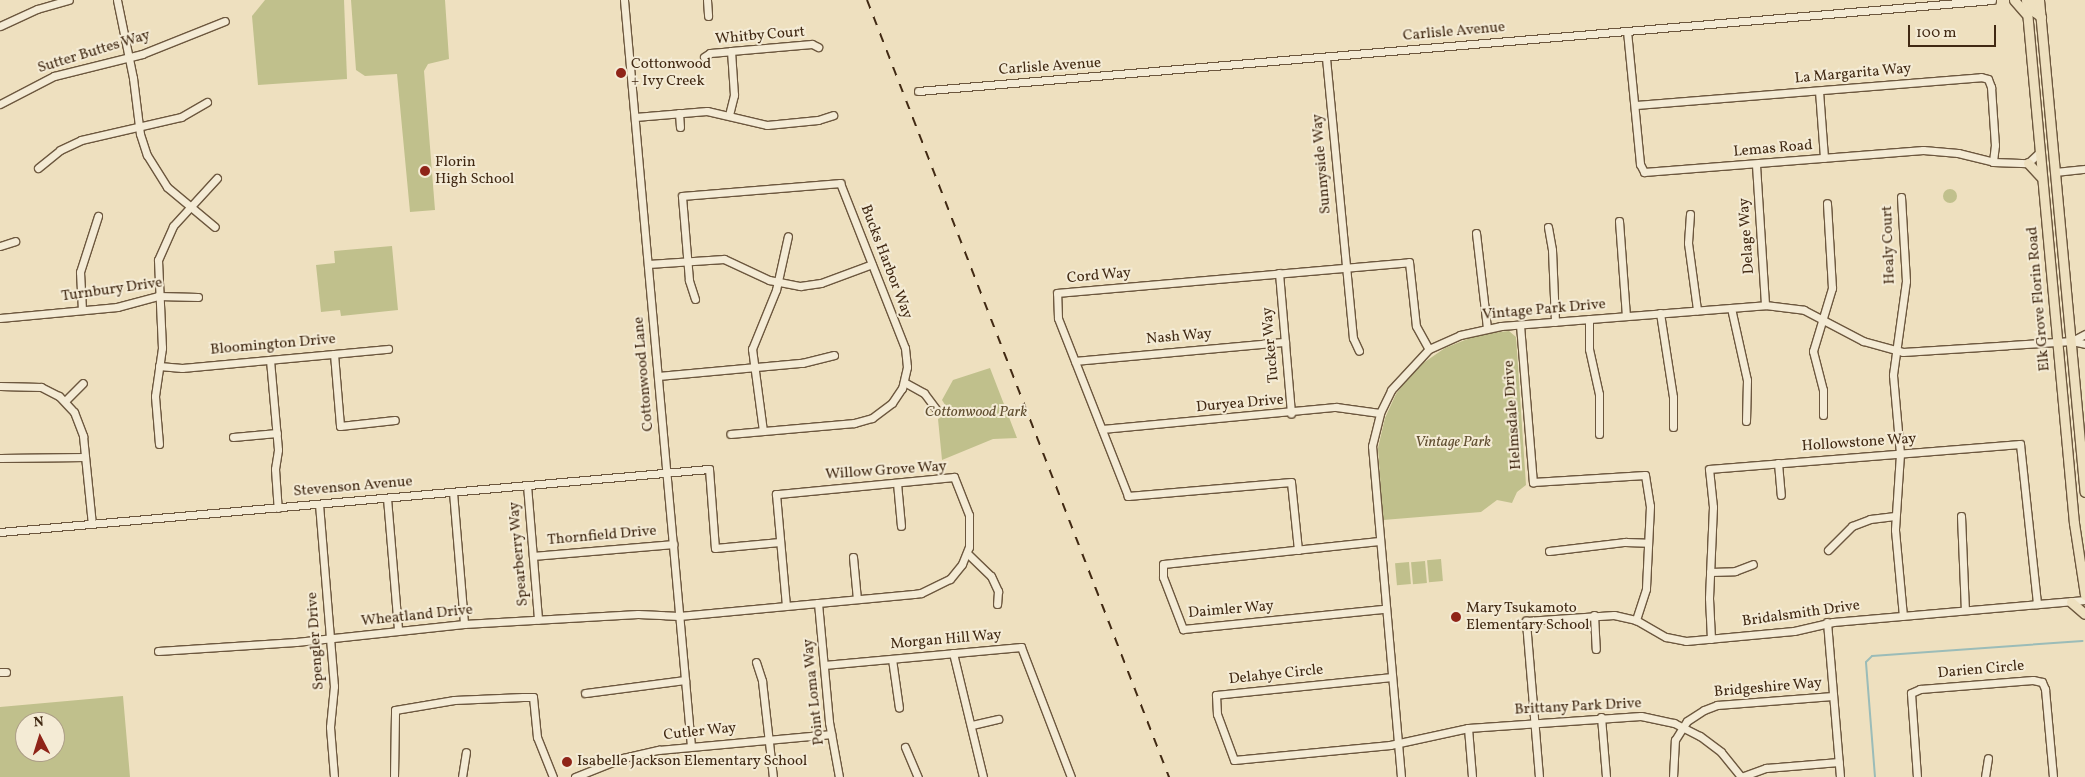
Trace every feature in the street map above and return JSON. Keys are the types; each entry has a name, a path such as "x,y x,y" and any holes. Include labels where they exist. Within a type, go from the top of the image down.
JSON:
{"main road":[{"path":"2014,0 2023,7 2028,17"},
{"name":"Elk Grove Florin Road","path":"2026,0 2057,342 2085,595"},
{"path":"2032,0 2035,12 2041,17"},
{"name":"Elk Grove Florin Road","path":"2039,0 2085,492"},
{"path":"2028,163 2036,169 2043,182"},
{"path":"2071,602 2085,614"}],"street":[{"path":"0,26 37,9 69,0"},
{"path":"116,0 129,57 138,126 154,169 167,187 215,227"},
{"name":"Cottonwood Lane","path":"624,0 691,746"},
{"path":"707,0 708,16"},
{"name":"Carlisle Avenue","path":"918,91 1326,58 1992,0"},
{"name":"Sutter Buttes Way","path":"0,104 54,76 129,57 225,21"},
{"name":"Lemas Road","path":"1627,31 1636,105 1640,164 1644,172 1756,165 1923,150 1958,153 1993,162 2028,163"},
{"name":"Whitby Court","path":"704,57 710,53 731,50 812,44 818,47"},
{"path":"729,115 734,95 731,50"},
{"name":"Sunnyside Way","path":"1326,58 1353,338 1359,351"},
{"name":"La Margarita Way","path":"1636,105 1981,77 1988,79 1994,132 1993,162"},
{"path":"1818,91 1824,158"},
{"path":"38,168 60,150 81,140 181,117 207,102"},
{"path":"635,116 707,111 767,125 818,120 834,115"},
{"path":"679,113 680,127"},
{"path":"2028,163 2040,152"},
{"name":"Delage Way","path":"1756,165 1765,305"},
{"path":"2055,172 2085,169"},
{"path":"159,444 155,404 162,348 157,272 162,248 189,205 217,178"},
{"name":"Bucks Harbor Way","path":"688,260 682,196 840,183 905,348 904,382 892,404 866,420 730,434"},
{"name":"Healy Court","path":"1901,197 1906,268 1893,375 1900,454 1895,516 1903,616"},
{"path":"1822,415 1823,390 1813,352 1832,288 1827,203"},
{"path":"1690,214 1688,243 1697,310"},
{"path":"82,310 80,272 98,216"},
{"path":"1619,221 1626,316"},
{"path":"1548,227 1552,250 1555,322"},
{"path":"1476,233 1487,328"},
{"path":"763,431 752,368 754,343 778,283 788,236"},
{"path":"0,246 15,241"},
{"path":"648,264 724,259 778,283 814,285 872,264"},
{"path":"688,260 695,299"},
{"name":"Cord Way","path":"1298,550 1291,482 1128,496 1058,318 1057,293 1409,262 1416,326 1430,349"},
{"name":"Tucker Way","path":"1278,273 1291,414"},
{"name":"Turnbury Drive","path":"0,318 117,307 158,296 198,297"},
{"name":"Vintage Park Drive","path":"1401,777 1372,460 1380,413 1399,378 1430,349 1460,335 1487,328 1765,305 1798,308 1823,319 1862,341 1896,352 1932,352 2072,341 2085,344"},
{"path":"1731,308 1746,380 1746,421"},
{"path":"1660,314 1674,398 1672,427"},
{"path":"1589,319 1590,348 1599,394 1599,434"},
{"name":"Helmsdale Drive","path":"1520,324 1533,482 1644,474 1650,506 1648,543 1645,595 1636,620"},
{"name":"Vintage Park Drive","path":"2072,341 2085,334"},
{"name":"Nash Way","path":"1075,361 1285,342"},
{"name":"Bloomington Drive","path":"160,366 270,360 388,349"},
{"path":"334,354 340,426 395,420"},
{"path":"658,376 809,362 834,355"},
{"path":"270,360 276,433 278,508"},
{"path":"904,382 924,393 936,410"},
{"path":"65,401 83,383"},
{"path":"0,386 35,385 65,401 80,424 92,524"},
{"name":"Duryea Drive","path":"1102,429 1291,414 1345,407 1380,413"},
{"path":"233,437 276,433"},
{"name":"Hollowstone Way","path":"1711,639 1710,572 1713,494 1709,468 2020,444 2037,604"},
{"path":"0,458 85,457"},
{"path":"1778,463 1781,495"},
{"name":"Stevenson Avenue","path":"0,532 709,469 715,548 780,542"},
{"name":"Willow Grove Way","path":"680,616 818,603 857,599 933,589 954,574 967,554 970,521 954,477 776,494 786,606"},
{"path":"898,483 902,526"},
{"name":"Spearberry Way","path":"527,485 538,620"},
{"path":"453,492 464,624"},
{"path":"387,498 398,630"},
{"name":"Spengler Drive","path":"319,504 330,639 334,777"},
{"path":"1828,550 1852,526 1870,519 1895,516"},
{"path":"1961,516 1965,610"},
{"name":"Daimler Way","path":"1378,541 1163,564 1164,583 1183,629 1385,609"},
{"path":"1548,550 1625,542 1648,543"},
{"name":"Thornfield Drive","path":"533,556 673,544"},
{"path":"967,554 991,576 998,592 997,604"},
{"path":"853,557 857,599"},
{"path":"1710,572 1735,571 1753,564"},
{"name":"Bridalsmith Drive","path":"1534,723 1526,621 1614,614 1636,620 1672,639 1711,639 1794,631 1827,622 2085,600"},
{"name":"Point Loma Way","path":"818,603 831,734 839,777"},
{"name":"Wheatland Drive","path":"158,651 330,639 464,624 638,614 680,616"},
{"path":"1594,615 1596,649"},
{"path":"1827,622 1840,777"},
{"name":"Morgan Hill Way","path":"824,665 1021,647 1072,777"},
{"path":"953,653 983,777"},
{"path":"892,659 899,708"},
{"path":"756,662 762,681 767,740 773,777"},
{"name":"Delahye Circle","path":"1392,677 1216,695 1216,708 1234,760 1398,743"},
{"path":"585,693 685,680"},
{"name":"Darien Circle","path":"1917,777 1912,693 1920,689 2033,680 2042,682 2045,690 2053,777"},
{"name":"Bridgeshire Way","path":"1683,726 1698,713 1717,706 1833,696"},
{"path":"394,777 395,710 454,700 533,697 537,737 553,777"},
{"name":"Brittany Park Drive","path":"1398,743 1468,728 1600,717 1641,716 1683,726 1711,744 1741,777"},
{"path":"1600,717 1606,777"},
{"path":"972,726 998,719"},
{"path":"1534,723 1539,777"},
{"path":"1673,777 1673,746 1683,726"},
{"path":"1468,728 1472,777"},
{"name":"Cutler Way","path":"575,777 641,753 691,746 831,734"},
{"path":"905,747 918,777"},
{"path":"462,777 466,752"},
{"path":"1984,777 1988,758"},
{"path":"1741,777 1766,768 1839,762"}],"green space":[{"path":"265,0 344,0 347,79 258,85 252,16"},
{"path":"351,0 445,0 449,59 428,64 424,71 435,210 410,212 397,74 365,76 356,70"},
{"path":"1947,189 1953,189 1957,196 1953,203 1947,203 1943,199 1943,193"},
{"path":"392,246 398,310 341,316 340,310 321,312 316,265 335,263 334,251"},
{"name":"Vintage Park","path":"1509,331 1516,337 1526,485 1517,492 1512,503 1497,500 1481,512 1383,520 1378,448 1385,418 1396,394 1416,368 1445,348 1480,334"},
{"name":"Cottonwood Park","path":"990,368 1017,438 993,439 942,460 938,419 945,415 947,408 942,400 953,380"},
{"path":"1441,559 1443,581 1429,582 1427,560"},
{"path":"1425,561 1427,583 1413,584 1411,562"},
{"path":"1409,562 1411,584 1397,585 1395,563"},
{"path":"123,696 130,777 0,777 0,707"}],"waterway":[{"path":"1875,777 1866,662 1872,656 2082,641"}],"railway":[{"path":"867,0 1169,777"}],"place":[{"name":"Cottonwood + Ivy Creek","path":"621,73"},
{"name":"Florin High School","path":"425,171"},
{"name":"Mary Tsukamoto Elementary School","path":"1456,617"},
{"name":"Isabelle Jackson Elementary School","path":"567,762"}]}
